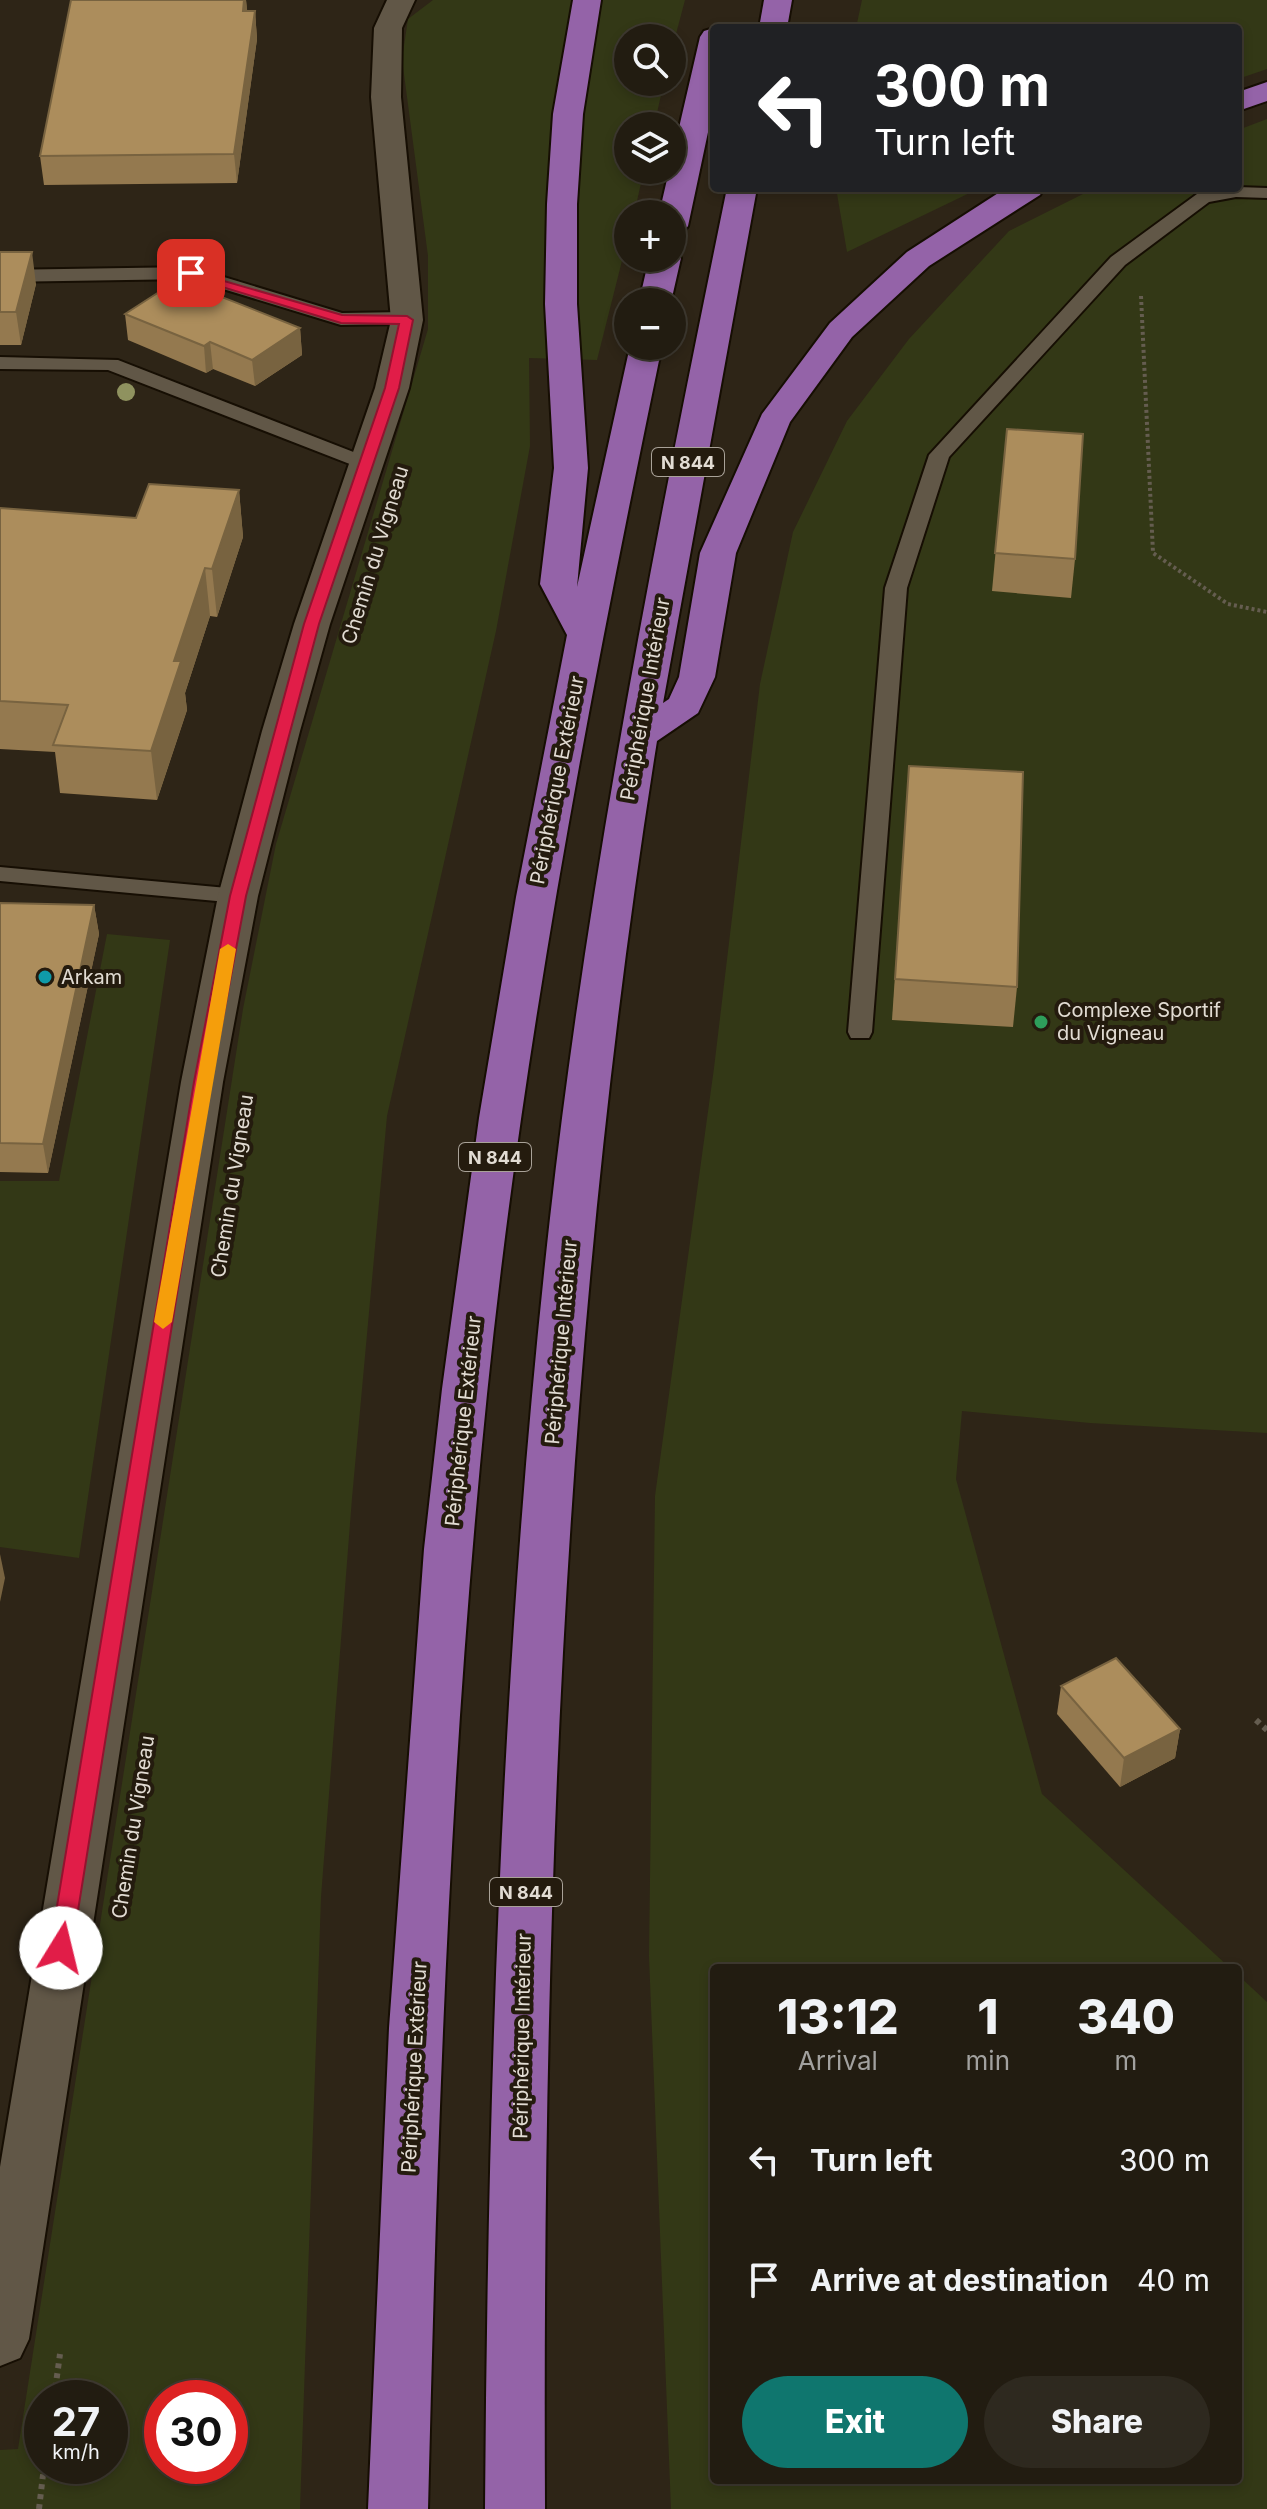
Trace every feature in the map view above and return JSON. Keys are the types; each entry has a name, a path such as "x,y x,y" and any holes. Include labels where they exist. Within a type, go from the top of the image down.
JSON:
{"highway":[{"path":"584,633 558,584 571,468 561,304 562,204 568,114 587,0"},
{"path":"774,24 778,0"},
{"path":"678,200 710,53"},
{"path":"1242,100 1267,91"},
{"name":"Périphérique Intérieur","path":"515,2509 523,1957 533,1708 549,1467 593,1038 638,737 741,192"},
{"path":"638,737 685,705 697,677 718,553 774,421 841,330 918,259 1021,192"},
{"name":"Périphérique Extérieur","path":"398,2509 404,2263 422,1895 455,1479 507,1068 545,838 584,633 643,360"}],"street":[{"name":"Chemin du Vigneau","path":"0,2339 177,1237 238,896 308,637 392,388 406,318 406,281 386,97 388,28 401,0"}],"lane":[{"path":"860,1032 896,588 939,455 1118,261 1203,198 1236,192 1267,193"},
{"path":"0,276 191,273 341,319 406,318"},
{"path":"0,363 111,364 367,464"},
{"path":"0,874 238,896"}],"path":[{"path":"1141,282 1153,553 1228,604 1267,612"},
{"path":"1256,1720 1267,1730"},
{"path":"56,2380 60,2352"},
{"path":"39,2509 42,2484"}],"green space":[{"path":"433,0 685,0 679,24 614,24 614,96 661,96 657,112 614,112 614,184 641,184 637,200 614,200 614,272 619,272 597,360 529,358 530,446 496,631 387,1116 352,1498 321,1897 300,2509 0,2509 0,2450 18,2449 24,2411 24,2484 128,2484 128,2380 29,2380 243,1009 276,844 428,329 428,256 402,59 408,19"},
{"path":"862,0 1267,0 1267,69 1242,78 1242,24 857,24"},
{"path":"1267,119 1267,1433 1090,1423 962,1411 956,1479 1042,1794 1226,1964 710,1964 710,2484 1242,2484 1242,1979 1267,2002 1267,2509 671,2509 649,1956 655,1496 714,1068 760,684 793,532 847,421 909,339 1009,231 1087,192 1242,192 1242,128"},
{"path":"837,192 972,192 847,252"},
{"path":"107,934 170,940 79,1558 0,1547 0,1181 59,1181"}],"building":[{"path":"71,0 244,0 243,11 255,11 234,154 40,156"},
{"path":"0,252 32,252 16,312 0,312"},
{"path":"173,283 216,300 222,297 300,328 252,360 210,342 204,346 125,314"},
{"path":"1007,429 1083,434 1075,559 995,553"},
{"path":"149,484 239,490 212,569 205,568 174,661 181,661 151,751 53,745 68,705 0,701 0,508 136,518"},
{"path":"909,766 1023,772 1017,987 895,979"},
{"path":"0,903 94,905 43,1144 0,1143"},
{"path":"1116,1658 1180,1729 1124,1758 1061,1686"}],"slow traffic":[{"path":"163,1322 202,1082 228,949"}],"place":[{"name":"Arkam","path":"45,977"},
{"name":"Complexe Sportif du Vigneau","path":"1041,1022"}],"route":[{"path":"61,1948 202,1082 238,896 312,624 392,388 407,320 341,319 191,273"}]}
